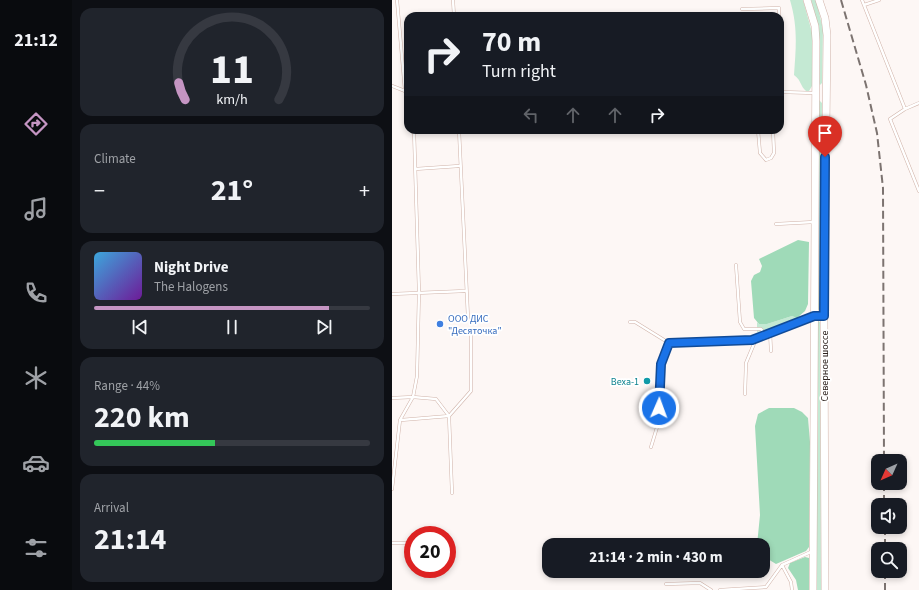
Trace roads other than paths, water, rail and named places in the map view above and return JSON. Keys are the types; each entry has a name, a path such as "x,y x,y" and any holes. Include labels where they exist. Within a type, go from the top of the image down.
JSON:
{"main road":[{"name":"Северное шоссе","path":"807,0 814,26 816,41 813,590"},
{"name":"Северное шоссе","path":"819,0 825,18 827,35 824,316 825,590"},
{"path":"815,94 826,94"},
{"path":"814,316 824,316"}],"lane":[{"path":"397,0 404,80"},
{"path":"454,0 454,12"},
{"path":"862,0 905,109"},
{"path":"864,5 878,0"},
{"path":"742,9 779,8 779,12"},
{"path":"392,86 404,91"},
{"path":"784,92 815,94"},
{"path":"919,103 905,109 890,119 919,191"},
{"path":"392,489 400,420 413,398 417,376 419,292 414,134"},
{"path":"459,134 459,166 468,318"},
{"path":"758,134 760,153 766,160 771,158 774,153 773,134"},
{"path":"415,169 459,166"},
{"path":"776,224 814,222"},
{"path":"736,265 740,322 744,329 761,328 765,334"},
{"path":"392,294 466,291"},
{"path":"630,322 635,322 669,343 752,340 814,316"},
{"path":"770,332 771,351"},
{"path":"400,420 449,416 471,391 472,333"},
{"path":"745,394 746,363 756,338"},
{"path":"651,447 658,424 661,364 669,343"},
{"path":"392,398 436,400 449,416 452,493"},
{"path":"392,543 404,543"},
{"path":"720,590 766,587 782,565 813,550"},
{"path":"782,565 791,582 792,590"},
{"path":"666,584 700,584 711,590"}],"railway":[{"path":"841,0 866,85 877,133 883,188 884,454"},
{"path":"884,490 884,498"},
{"path":"885,534 885,542"},
{"path":"885,578 885,590"}],"place":[{"name":"ООО ДИС \"Десяточка\"","path":"440,324"},
{"name":"Веха-1","path":"647,381"}]}
